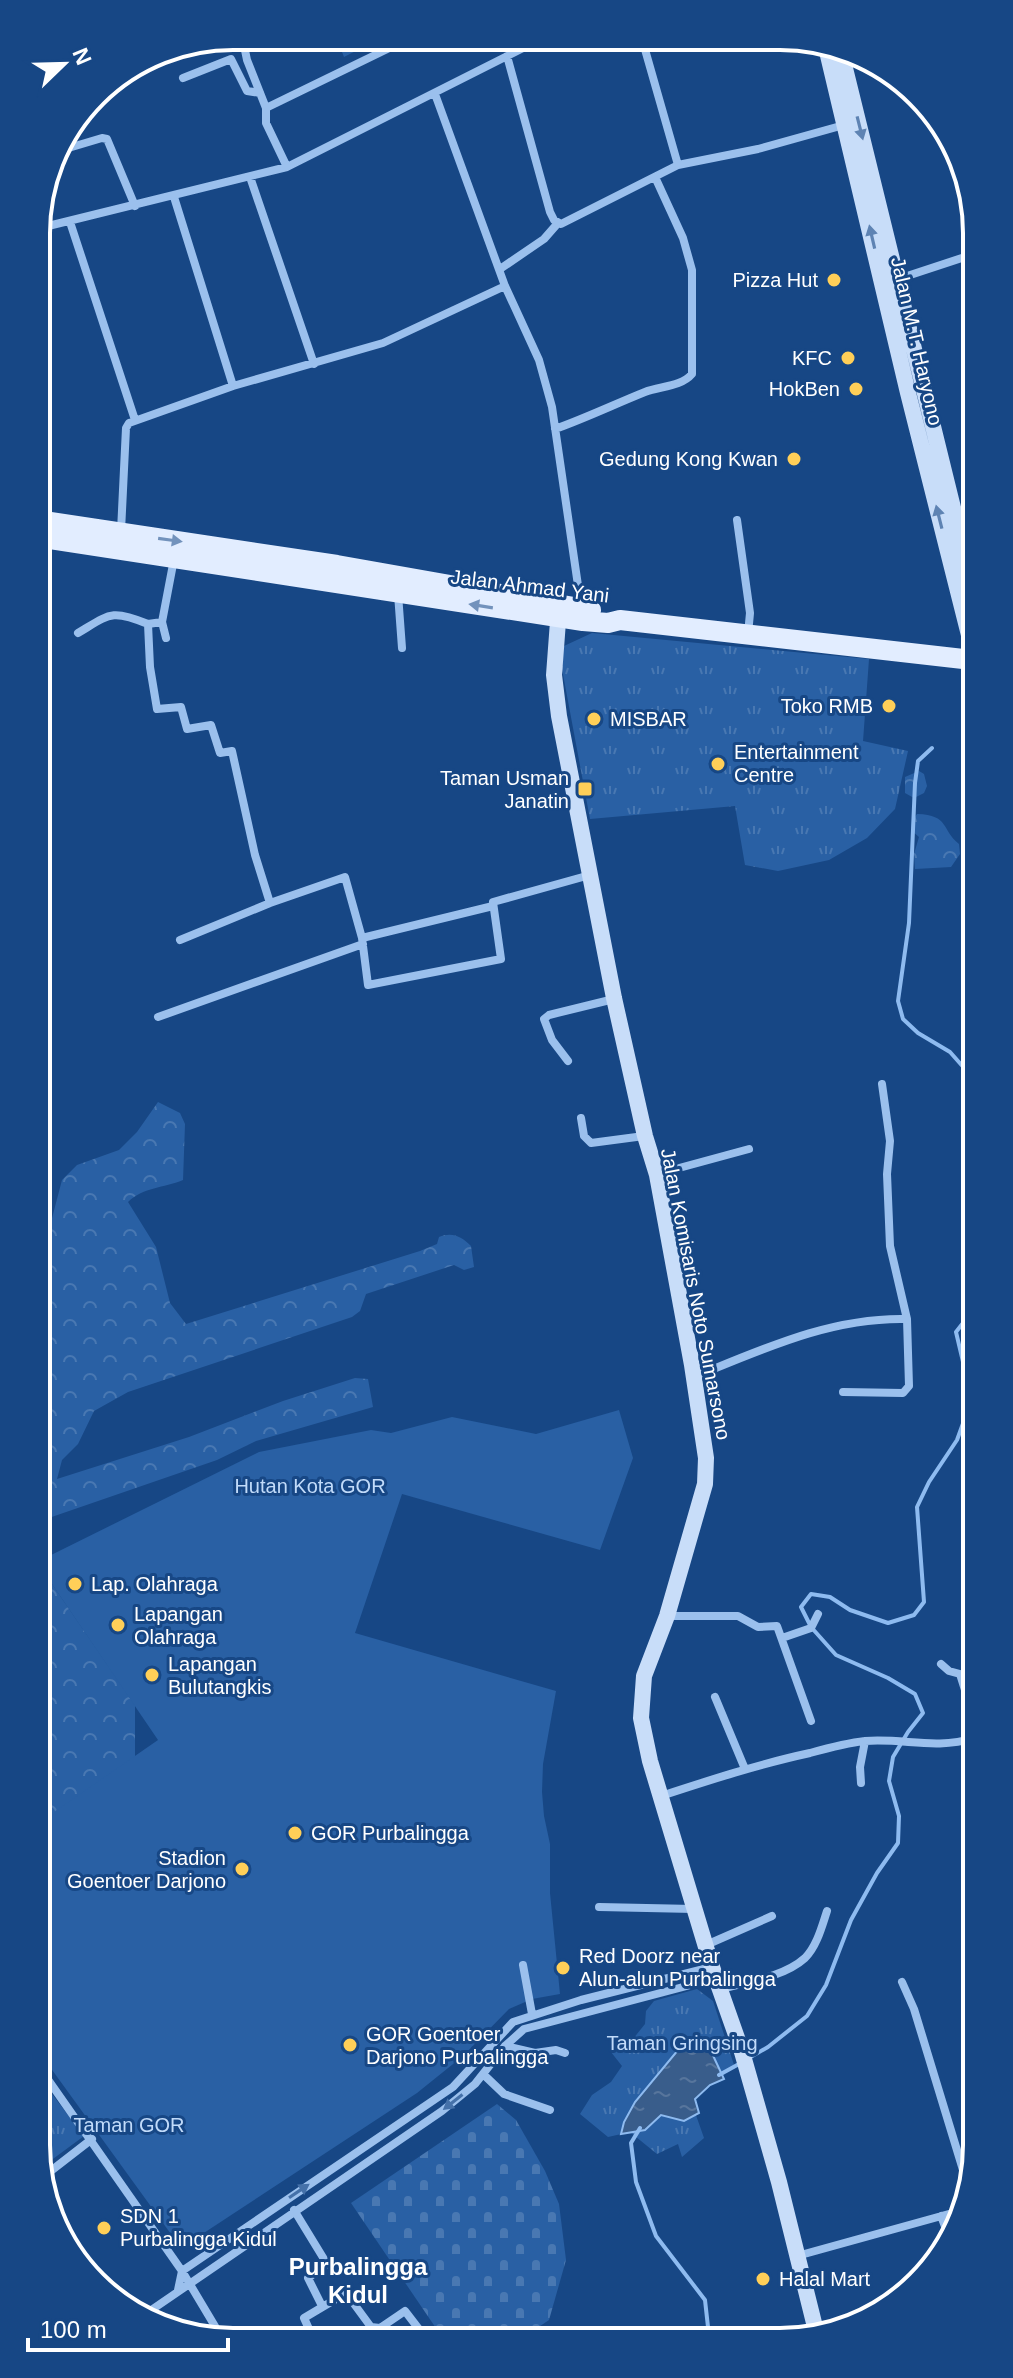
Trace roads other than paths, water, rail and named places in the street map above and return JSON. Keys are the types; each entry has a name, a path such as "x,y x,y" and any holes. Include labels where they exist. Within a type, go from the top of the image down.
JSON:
{"main road":[{"name":"Jalan Ahmad Yani","path":"50,523 174,558 398,593 559,611"},
{"name":"Jalan Ahmad Yani","path":"50,538 120,541 337,565 582,615 609,613 620,620 963,659"}],"street":[{"path":"245,50 255,93 266,108 266,123 284,168"},
{"path":"266,108 385,50"},
{"path":"50,226 284,168 519,50"},
{"path":"645,50 678,165"},
{"path":"507,56 550,212 558,223"},
{"name":"Jalan M.T. Haryono","path":"828,57 844,125 963,552"},
{"path":"183,78 231,59 245,89 255,93"},
{"name":"Jalan M.T. Haryono","path":"843,62 963,607"},
{"path":"435,94 505,286 539,360 555,429 582,615"},
{"path":"500,269 544,239 558,223 565,223 678,165 758,149 844,125"},
{"path":"72,147 107,139 135,206"},
{"path":"250,177 314,364"},
{"path":"555,429 644,392 683,382 692,374 690,258 655,177"},
{"path":"174,197 233,386"},
{"path":"70,222 135,420"},
{"path":"889,282 963,258"},
{"path":"120,541 126,428 135,420 233,386 383,343 505,286"},
{"path":"737,520 750,613 748,635"},
{"path":"166,638 162,622 174,558"},
{"path":"398,593 402,648"},
{"name":"Jalan Komisaris Noto Sumarsono","path":"559,611 554,660 557,701 614,998 645,1136 657,1175 706,1458 705,1484 667,1616 644,1676 641,1696 644,1740 694,1909 742,2052 814,2324"},
{"path":"78,633 111,614 148,624 162,622"},
{"path":"148,624 150,667 157,709 181,707 187,729 211,725 220,753 232,751 255,855 270,903"},
{"path":"180,940 344,876 362,941 366,981 370,985 497,961 503,956 493,906 495,900 590,875"},
{"path":"158,1017 362,941 493,906"},
{"path":"568,1061 552,1040 544,1019 614,998"},
{"path":"843,1392 903,1393 907,1390 907,1319 890,1246 887,1174 890,1141 882,1084"},
{"path":"581,1118 584,1136 591,1143 645,1136"},
{"path":"657,1175 749,1149"},
{"path":"694,1377 811,1332 876,1318 907,1319"},
{"path":"782,1638 811,1628 818,1614"},
{"path":"667,1616 738,1616 758,1627 777,1626 811,1721"},
{"path":"941,1664 949,1671 960,1674 963,1684"},
{"path":"715,1697 745,1769"},
{"path":"661,1796 745,1769 865,1741 936,1745 963,1741"},
{"path":"861,1783 860,1767 865,1741"},
{"path":"599,1907 694,1909"},
{"path":"178,2291 182,2271 453,2087 513,2022 624,1989 789,1968 806,1957 816,1942 827,1911"},
{"path":"706,1945 772,1916"},
{"path":"523,1965 532,2014"},
{"path":"152,2309 442,2111 475,2084 505,2046 524,2029 717,1978"},
{"path":"902,1982 914,2009 962,2165"},
{"path":"624,1989 627,2002"},
{"path":"581,2000 585,2012"},
{"path":"505,2046 524,2052 556,2050 565,2053"},
{"path":"483,2074 504,2094 550,2110"},
{"path":"50,2082 182,2271 215,2327"},
{"path":"52,2170 92,2139"},
{"path":"294,2210 327,2264 308,2278 322,2306"},
{"path":"797,2256 949,2214"},
{"path":"941,2216 944,2225"},
{"path":"308,2328 304,2318 346,2293 371,2327 380,2328 405,2311 418,2328"}],"water":[{"path":"697,2041 710,2049 724,2079 710,2085 695,2099 699,2113 684,2121 661,2115 645,2130 621,2134 635,2102 683,2044"}],"waterway":[{"path":"932,748 918,761 915,783 909,923 898,1001 903,1019 918,1033 950,1052 963,1067"},
{"path":"963,1323 956,1332 963,1362"},
{"path":"747,2059 768,2047 807,2016 826,1985 851,1920 898,1843 899,1816 889,1781 893,1757 923,1713 915,1694 836,1655 811,1627 801,1607 811,1594 830,1597 850,1610 888,1623 914,1615 924,1602 917,1507 929,1482 957,1440 963,1424"},
{"path":"719,2075 739,2064"},
{"path":"640,2128 631,2143 636,2182 656,2236 705,2300 708,2328"}],"place":[{"name":"Pizza Hut","path":"834,280"},
{"name":"KFC","path":"848,358"},
{"name":"HokBen","path":"856,389"},
{"name":"Gedung Kong Kwan","path":"794,459"},
{"name":"Toko RMB","path":"889,706"},
{"name":"MISBAR","path":"594,719"},
{"name":"Entertainment Centre","path":"718,764"},
{"name":"Taman Usman Janatin","path":"585,789"},
{"name":"Lap. Olahraga","path":"75,1584"},
{"name":"Lapangan Olahraga","path":"118,1625"},
{"name":"Lapangan Bulutangkis","path":"152,1675"},
{"name":"GOR Purbalingga","path":"295,1833"},
{"name":"Stadion Goentoer Darjono","path":"242,1869"},
{"name":"Red Doorz near Alun-alun Purbalingga","path":"563,1968"},
{"name":"GOR Goentoer Darjono Purbalingga","path":"350,2045"},
{"name":"SDN 1 Purbalingga Kidul","path":"104,2228"},
{"name":"Halal Mart","path":"763,2279"}],"district":[{"name":"Purbalingga Kidul","path":"358,2280"}],"park label":[{"name":"Hutan Kota GOR","path":"310,1486"},
{"name":"Taman Gringsing","path":"682,2043"},
{"name":"Taman GOR","path":"129,2125"}]}
